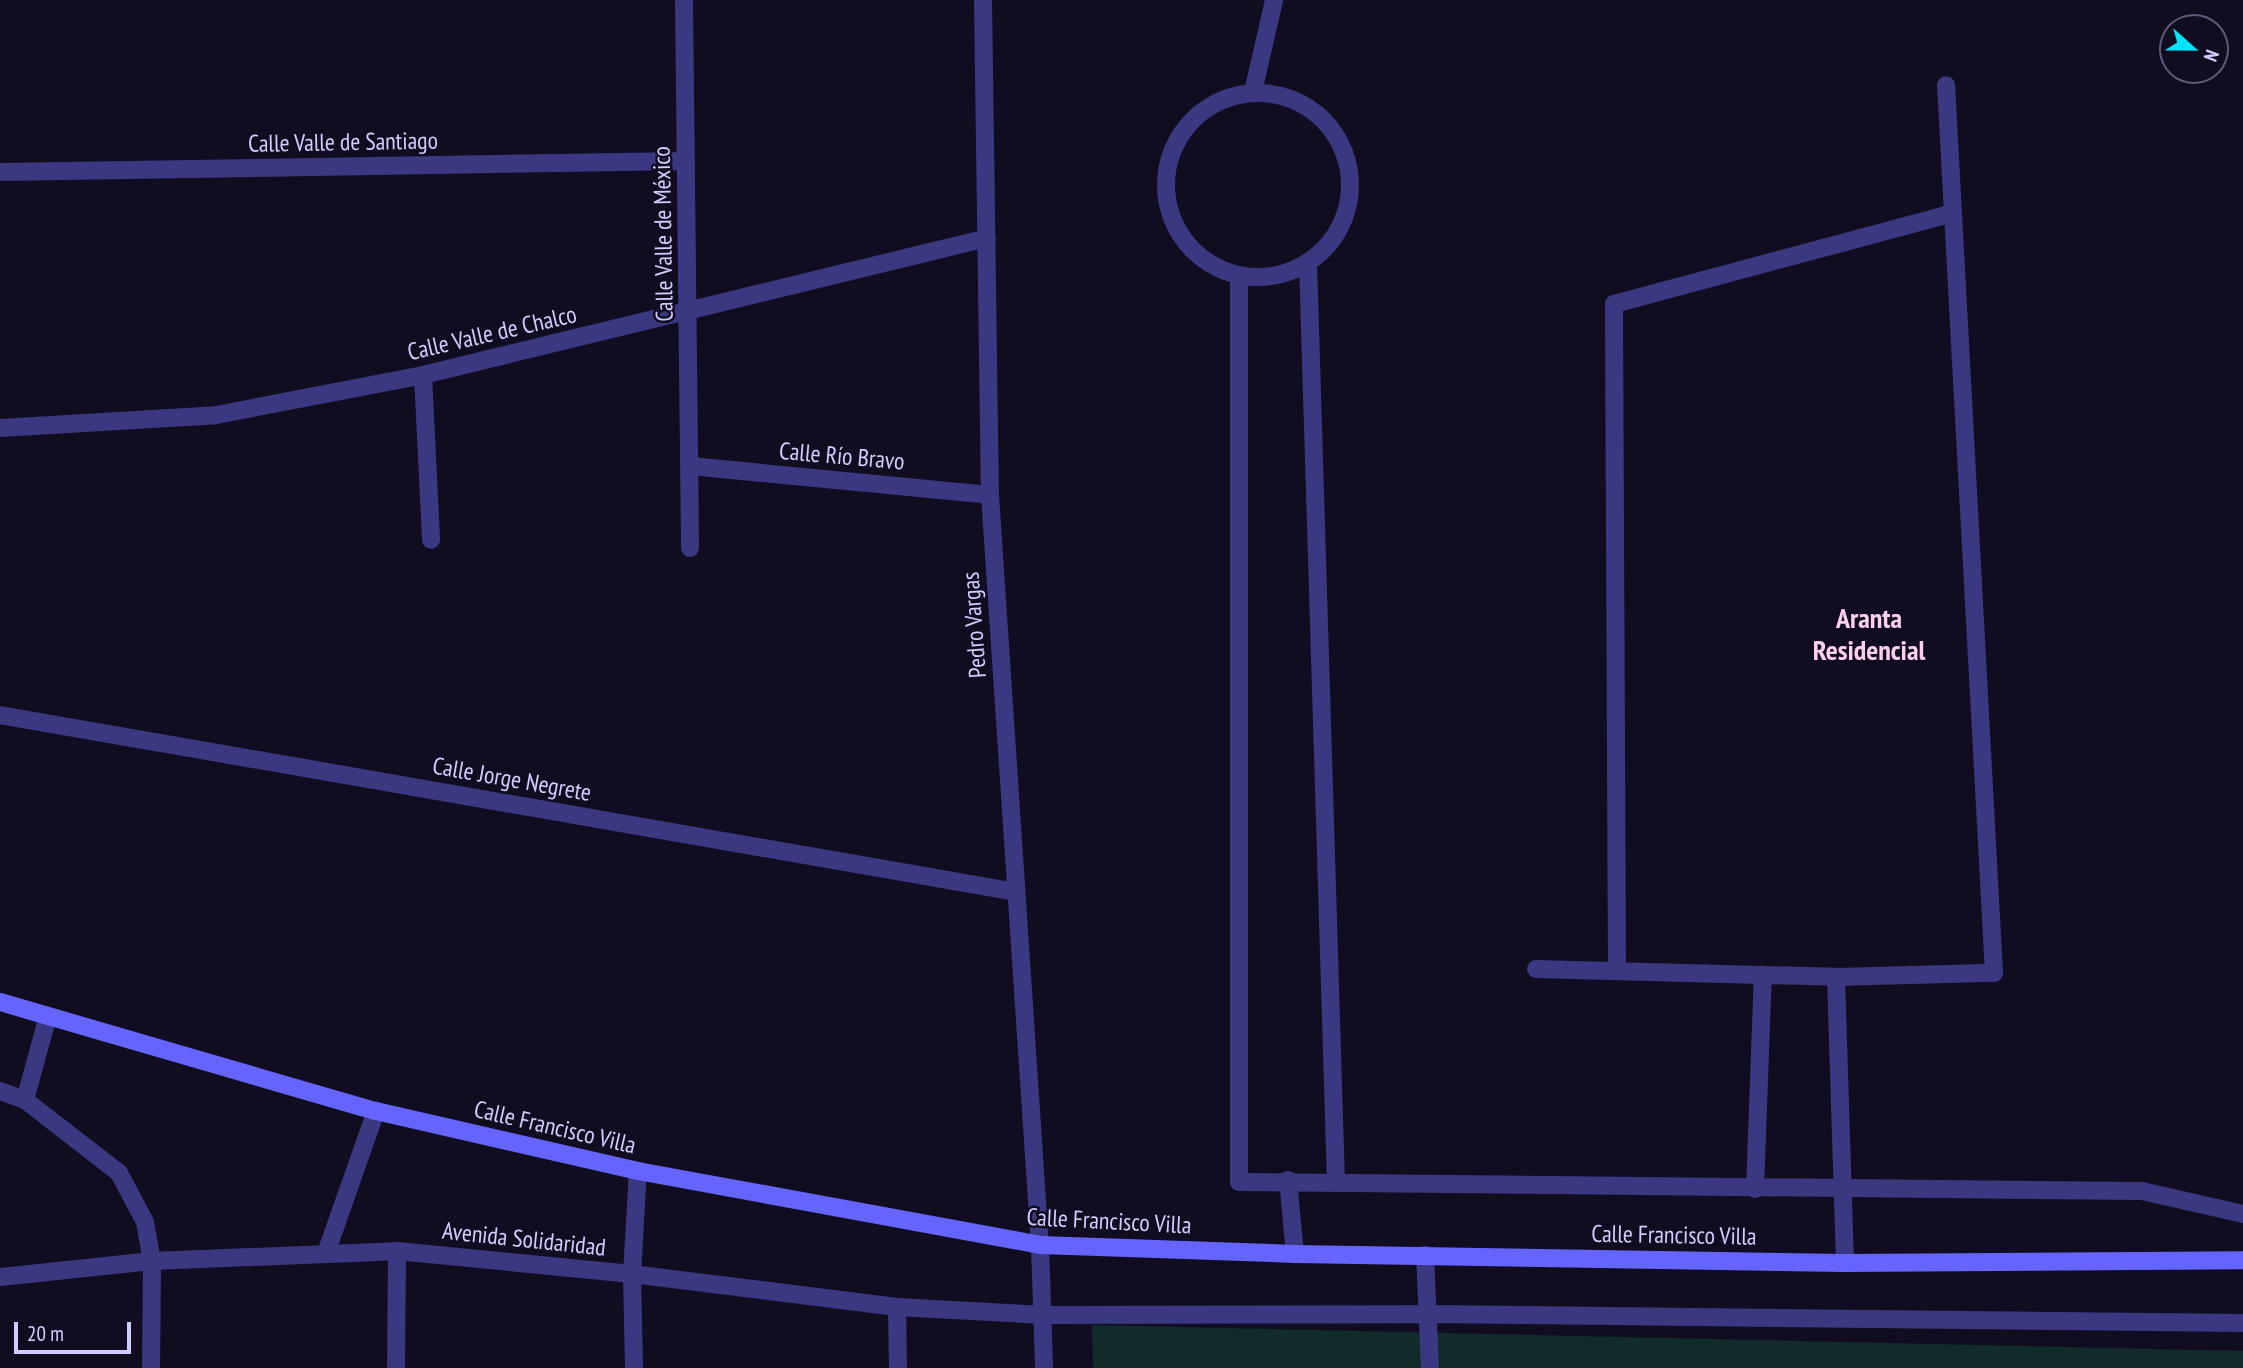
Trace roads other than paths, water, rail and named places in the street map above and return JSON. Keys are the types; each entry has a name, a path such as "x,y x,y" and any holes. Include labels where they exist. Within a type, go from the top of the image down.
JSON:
{"street":[{"name":"Calle Valle de México","path":"684,0 690,548"},
{"name":"Pedro Vargas","path":"983,0 990,495 1040,1245 1044,1368"},
{"path":"1253,92 1275,0"},
{"path":"1536,969 1836,977 1994,973 1946,85"},
{"path":"1253,92 1277,94 1300,102 1320,116 1336,134 1350,179 1348,203 1340,226 1326,246 1308,262 1287,273 1263,277 1239,275 1206,260 1181,235 1171,213 1166,190 1168,166 1176,143 1190,123 1208,107 1230,97 1253,92"},
{"name":"Calle Valle de Santiago","path":"0,172 686,161"},
{"path":"1617,971 1614,304 1953,213"},
{"name":"Calle Valle de Chalco","path":"0,428 216,415 423,375 988,238"},
{"path":"1308,262 1336,1183"},
{"path":"1239,275 1239,1182 1288,1180 1755,1189 1841,1187 2142,1191 2243,1214"},
{"path":"423,375 431,540"},
{"name":"Calle Río Bravo","path":"690,466 990,495"},
{"name":"Calle Jorge Negrete","path":"0,715 1016,892"},
{"path":"1755,1189 1763,975"},
{"path":"1836,977 1845,1263"},
{"name":"Calle Francisco Villa","path":"0,1002 376,1111 638,1171 1040,1245 1295,1254 1845,1263 2243,1260"},
{"path":"25,1100 48,1016"},
{"path":"0,1091 25,1100 119,1173 145,1222 152,1261 151,1368"},
{"path":"326,1253 376,1111"},
{"path":"634,1368 632,1274 638,1171"},
{"path":"1288,1180 1295,1254"},
{"path":"396,1368 397,1251"},
{"name":"Avenida Solidaridad","path":"0,1277 152,1261 397,1251 632,1274 897,1307 1042,1315 1426,1314 2243,1323"},
{"path":"1425,1255 1430,1368"},
{"path":"897,1307 898,1368"}],"district":[{"name":"Aranta Residencial","path":"1869,634"}]}
